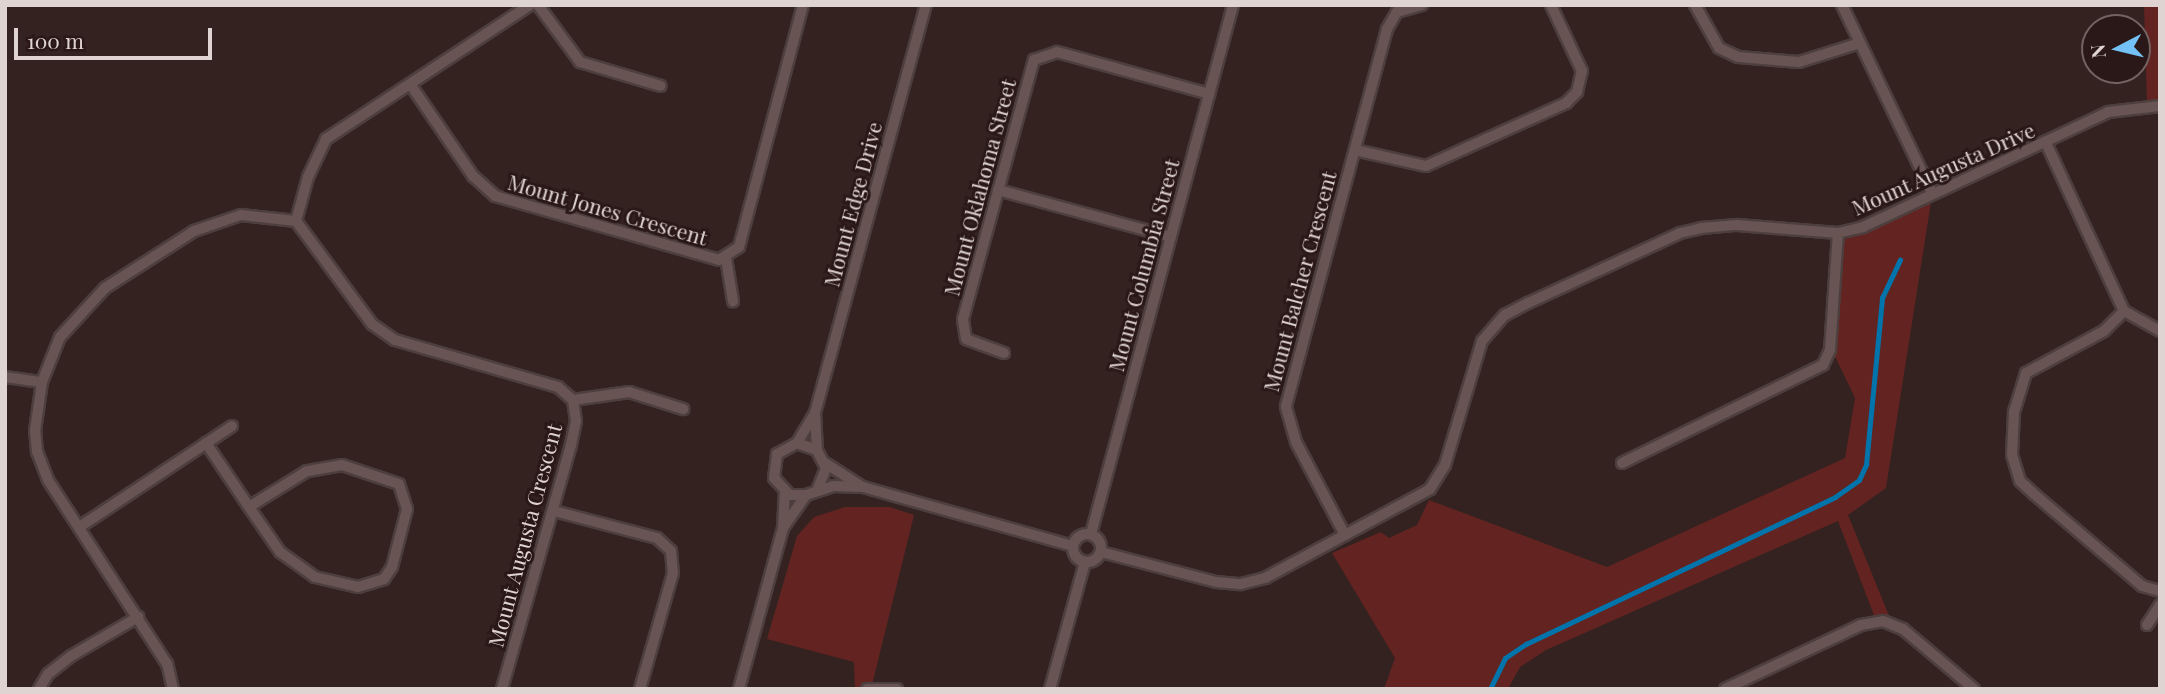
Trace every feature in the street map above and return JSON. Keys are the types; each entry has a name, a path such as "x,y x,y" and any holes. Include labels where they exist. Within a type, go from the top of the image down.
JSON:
{"street":[{"path":"173,689 167,664 81,526 48,480 37,452 42,382 60,337 85,306 105,288 194,231 241,215 296,221 308,177 326,139 530,5"},
{"path":"538,5 580,62 661,86"},
{"name":"Mount Jones Crescent","path":"411,84 473,176 495,196 713,260 726,258 738,247 742,236 803,5"},
{"name":"Mount Edge Drive","path":"739,689 783,528 785,492 774,478 773,466 781,450 797,443 815,413 926,5"},
{"name":"Mount Columbia Street","path":"1091,534 1233,5"},
{"name":"Mount Balcher Crescent","path":"1345,535 1296,442 1286,406 1391,20 1407,8 1422,5"},
{"name":"Mount Balcher Crescent","path":"1355,150 1426,166 1566,103 1577,92 1582,71 1551,5"},
{"path":"1695,5 1719,48 1738,57 1799,62 1817,60 1860,43"},
{"path":"1843,5 1932,193"},
{"name":"Mount Oklahoma Street","path":"1004,353 969,341 963,332 1031,66 1039,55 1057,52 1209,94"},
{"name":"Mount Augusta Drive","path":"1101,552 1241,584 1276,574 1423,495 1438,479 1474,359 1482,341 1505,315 1680,233 1737,225 1839,233 1873,223 1932,193 2116,109 2160,106"},
{"path":"2046,143 2124,311 2160,331"},
{"path":"998,190 1171,237"},
{"name":"Mount Augusta Crescent","path":"296,221 372,324 384,334 558,387 573,400 576,421 554,511 502,689"},
{"path":"1622,464 1823,365 1830,350 1839,233"},
{"name":"Mount Jones Crescent","path":"726,258 733,300"},
{"path":"2124,311 2104,331 2026,373 2014,412 2012,455 2015,470 2027,488 2143,586 2160,591"},
{"path":"5,377 42,382"},
{"path":"573,400 629,393 683,409"},
{"name":"Mount Edge Drive","path":"815,413 817,450 825,463"},
{"path":"81,526 232,426"},
{"path":"206,443 248,507 280,552 315,577 358,587 384,579 392,567 407,509 399,484 342,465 307,471 248,507"},
{"path":"797,443 817,450"},
{"path":"863,487 825,463 818,488 863,487 1073,545"},
{"name":"Mount Edge Drive","path":"783,528 806,495 818,488"},
{"path":"785,492 806,495"},
{"path":"554,511 657,538 671,551 673,573 640,689"},
{"path":"1091,534 1100,541 1101,552 1095,560 1085,562 1076,556 1073,545 1082,535 1091,534"},
{"path":"1050,689 1085,562"},
{"path":"2147,625 2160,606"},
{"path":"39,689 48,674 71,656 138,617"},
{"path":"1726,689 1861,625 1883,621 1903,629 1974,689"},
{"path":"867,689 897,689"}],"shaded area":[{"path":"2144,5 2160,5 2160,105 2147,104 2146,84 2151,84 2151,14 2144,14"},
{"path":"1931,202 1886,488 1848,515 1892,623 1877,623 1838,521 1546,650 1520,667 1508,689 1384,689 1395,658 1332,553 1381,532 1389,538 1417,525 1429,500 1607,567 1845,458 1855,398 1832,350 1841,241"},
{"path":"845,507 890,507 914,515 871,689 855,689 854,662 767,639 797,536 814,517"}],"waterway":[{"path":"1490,689 1505,658 1526,644 1835,497 1859,480 1866,465 1882,298 1900,260"}]}
